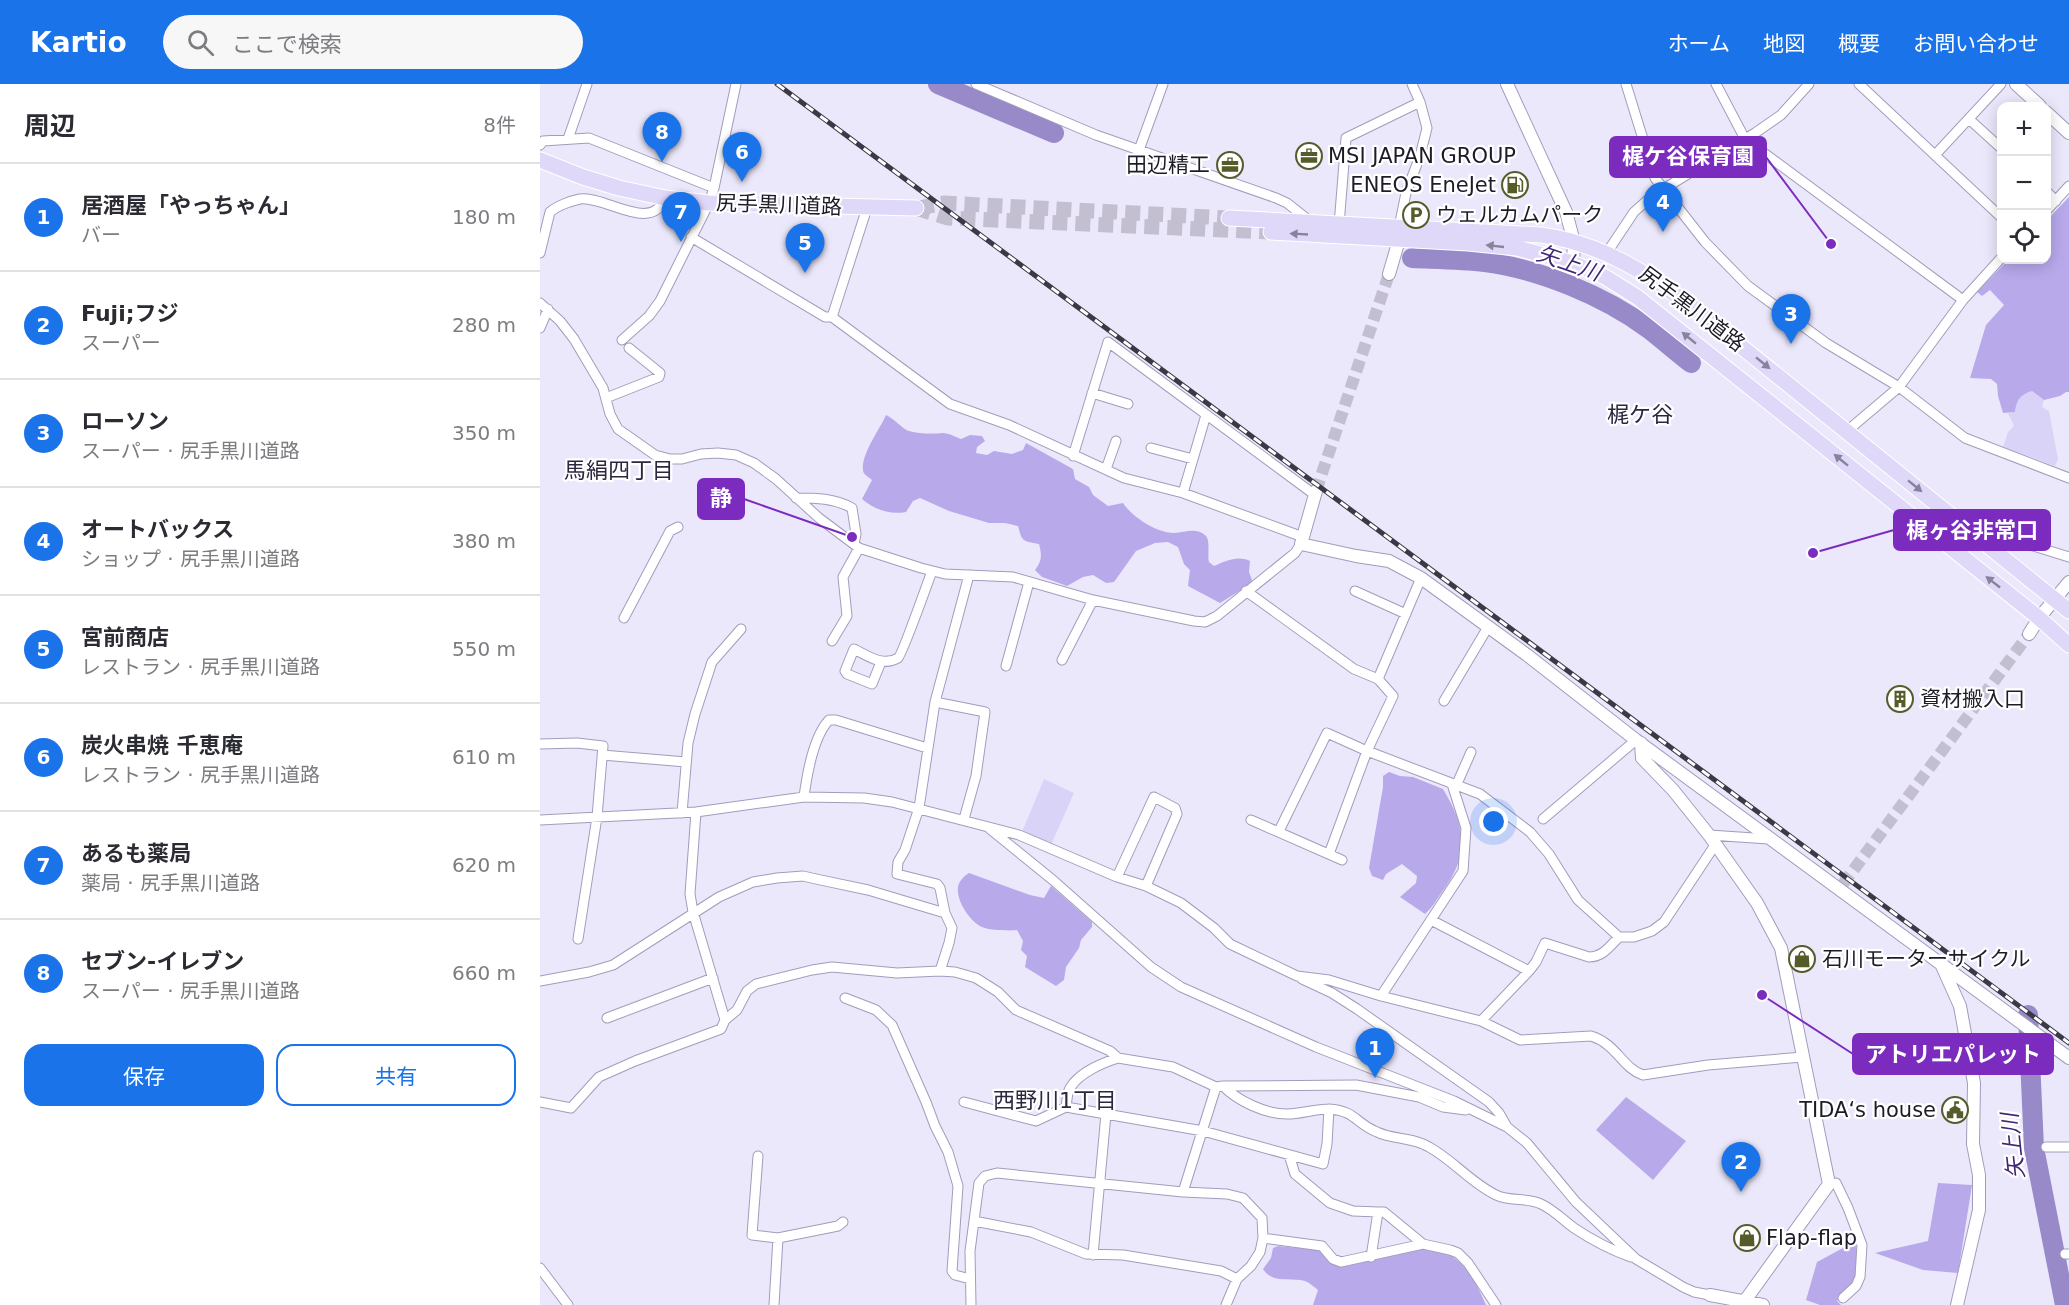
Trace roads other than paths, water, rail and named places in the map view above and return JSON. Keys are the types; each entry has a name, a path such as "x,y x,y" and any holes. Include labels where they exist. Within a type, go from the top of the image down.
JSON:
{"main road":[{"name":"尻手黒川道路","path":"540,160 592,180 665,198 709,203 916,208"},
{"name":"尻手黒川道路","path":"1229,218 1312,222 1517,248 1573,263 1605,277 1637,297 2039,618 2069,645"},
{"name":"尻手黒川道路","path":"1271,232 1521,233 1574,242 1626,262 1657,280 2069,611"}],"street":[{"path":"568,140 587,84"},
{"path":"622,340 649,316 660,301 709,203 736,84"},
{"path":"976,84 989,86 1096,135 1276,198 1287,203 1312,222"},
{"path":"1139,150 1162,84"},
{"path":"1389,274 1406,194 1426,128 1412,84"},
{"path":"1507,84 1561,201 1574,242 1573,263"},
{"path":"1626,84 1655,178 1705,242 1748,286 1826,343 1899,387 1965,438 2069,478"},
{"path":"1716,84 1745,139 1963,300"},
{"path":"1606,254 1634,212 1662,189 1780,115 1809,84"},
{"path":"1859,84 1997,214"},
{"path":"1935,155 1970,120 2001,84"},
{"path":"2016,84 2036,102"},
{"path":"1339,225 1346,138 1419,102"},
{"path":"2051,117 2069,133"},
{"path":"1970,120 1997,145"},
{"path":"540,145 543,141 589,138 714,188"},
{"path":"2047,210 2069,186"},
{"path":"2051,196 2056,201"},
{"path":"540,253 550,212 555,208 582,198 643,213 657,212 662,207 665,198"},
{"path":"832,317 867,208"},
{"path":"692,237 825,317 832,317 950,404 1009,425 1124,478 1183,493 1302,540 1356,556 1389,561 1421,578 1638,742 1842,887 1942,965 2069,1058"},
{"path":"1847,431 1899,387 1963,300 1997,262"},
{"path":"544,306 574,339 603,388 618,429 656,455 676,459 701,454 735,455 754,463 776,479 796,498 857,546 932,571 945,574 1013,577 1093,600 1205,622 1217,616 1294,553 1302,540 1316,493 1206,416 1108,342 1073,456"},
{"path":"540,328 544,306"},
{"path":"606,398 658,377 660,373 629,348"},
{"path":"1092,393 1128,404"},
{"path":"1183,493 1206,416"},
{"path":"1106,469 1116,441"},
{"path":"1151,447 1193,459"},
{"path":"796,498 839,501 852,508 857,546 843,577 847,616 832,642"},
{"path":"624,618 670,531 678,527"},
{"path":"1972,532 1995,534 2069,557"},
{"path":"881,662 896,659 902,655 932,571"},
{"path":"940,971 951,928 945,913 940,888 937,884 897,874 898,862 919,808 935,702 969,575"},
{"path":"1378,679 1421,578"},
{"path":"1006,666 1029,582"},
{"path":"2030,634 2039,618 2069,582"},
{"path":"1246,591 1354,669 1378,679 1393,696 1367,751 1329,854"},
{"path":"1355,591 1406,614"},
{"path":"1062,660 1093,600"},
{"path":"1444,701 1488,627"},
{"path":"682,813 686,762 695,714 712,662 741,629"},
{"path":"935,702 985,712 976,776 964,819"},
{"path":"804,797 806,777 821,729 829,720 836,720 927,748"},
{"path":"1279,831 1327,733 1367,751 1480,794 1530,832 1549,854 1578,900 1619,937 1634,938 1652,931 1664,922 1712,840"},
{"path":"540,744 577,742 603,746 597,817 578,939"},
{"path":"1543,819 1638,742"},
{"path":"1638,742 1642,758 1673,790 1712,840 1757,903 1782,948 1829,1184 1744,1302"},
{"path":"1381,996 1463,871 1466,828 1454,785 1471,752"},
{"path":"602,755 686,762"},
{"path":"540,820 696,812 804,797 864,798 919,808 1018,835 1117,877 1146,886 1181,903 1214,928 1230,944 1332,993 1489,1102 1507,1127"},
{"path":"1117,877 1154,797 1175,808 1178,814 1146,886"},
{"path":"696,812 690,894 693,912 725,1020"},
{"path":"1251,820 1342,860"},
{"path":"988,826 1151,967 1181,987 1316,1047 1454,1101 1507,1127 1527,1143 1576,1202 1636,1259"},
{"path":"1712,840 1772,839"},
{"path":"540,981 613,965 693,912 753,882 803,876 868,890 945,913"},
{"path":"1431,920 1529,971"},
{"path":"1481,1021 1536,963 1545,943 1589,957 1596,957 1604,953 1619,937"},
{"path":"1942,965 1960,1006 1974,1083 1973,1144 1979,1175 1979,1210 1957,1305"},
{"path":"540,1102 572,1108 599,1077 721,1029 725,1020 737,1010 747,990 756,984 832,967 897,974 955,972 976,978 998,992 1016,1010 1110,1051 1118,1058"},
{"path":"1298,976 1329,980 1381,996 1481,1021 1520,1040 1591,1036 1609,1044 1636,1073 1643,1076 1713,1064 1803,1057"},
{"path":"607,1018 713,978"},
{"path":"845,998 876,1010 892,1025 948,1152 958,1186 952,1271 956,1275 970,1279"},
{"path":"1066,1107 1069,1090 1078,1079 1118,1058 1173,1067 1220,1086 1260,1108 1277,1113 1288,1114 1329,1108 1345,1110 1374,1131 1388,1137 1414,1140 1429,1147 1478,1184 1499,1196 1538,1202 1573,1227 1612,1250 1636,1259 1683,1287 1694,1292 1763,1305"},
{"path":"1220,1086 1356,1085 1419,1097 1443,1107 1474,1111"},
{"path":"1183,1192 1220,1086"},
{"path":"964,1102 1035,1121 1066,1107 1203,1131 1323,1164 1327,1144 1329,1108"},
{"path":"1093,1255 1106,1114"},
{"path":"2046,1147 2069,1147"},
{"path":"1289,1155 1295,1174 1330,1203 1353,1211 1384,1212 1423,1244 1458,1253 1468,1263 1496,1305"},
{"path":"758,1156 752,1235 778,1238 838,1226 843,1222"},
{"path":"971,1305 970,1251 979,1183 985,1176 997,1173 1183,1192 1227,1194 1243,1198 1262,1218 1263,1238 1256,1260 1237,1279 1226,1305"},
{"path":"1836,1183 1862,1245 1860,1277 1856,1286 1843,1298"},
{"path":"1371,1257 1378,1212"},
{"path":"974,1221 1031,1232 1093,1255 1145,1258 1221,1271 1237,1279"},
{"path":"774,1305 778,1238"},
{"path":"1263,1238 1322,1246 1333,1259 1341,1262 1423,1244"},
{"path":"540,1268 568,1305"}],"waterway":[{"name":"矢上川","path":"938,84 1054,133"},
{"name":"矢上川","path":"1412,258 1485,262 1527,271 1571,286 1632,317 1691,363"},
{"name":"矢上川","path":"2028,1015 2034,1148 2065,1305"}],"tunnel":[{"path":"919,208 944,203 1229,218"},
{"path":"916,208 948,218 1271,232"},
{"path":"1316,491 1389,274"},
{"path":"1843,884 2029,634"}],"railway":[{"path":"777,84 2069,1043"}],"place":[{"name":"MSI JAPAN GROUP","path":"1309,156"},
{"name":"セブン-イレブン","path":"662,162"},
{"name":"田辺精工","path":"1230,165"},
{"name":"炭火串焼 千恵庵","path":"742,182"},
{"name":"ENEOS EneJet","path":"1515,185"},
{"name":"ウェルカムパーク","path":"1416,215"},
{"name":"オートバックス","path":"1663,232"},
{"name":"あるも薬局","path":"681,242"},
{"name":"梶ケ谷保育園","path":"1831,244"},
{"name":"宮前商店","path":"805,273"},
{"name":"ローソン","path":"1791,344"},
{"name":"静","path":"852,537"},
{"name":"梶ヶ谷非常口","path":"1813,553"},
{"name":"資材搬入口","path":"1900,699"},
{"name":"石川モーターサイクル","path":"1802,959"},
{"name":"アトリエパレット","path":"1762,995"},
{"name":"居酒屋「やっちゃん」","path":"1375,1078"},
{"name":"TIDA‘s house","path":"1955,1110"},
{"name":"Fuji;フジ","path":"1741,1192"},
{"name":"Flap-flap","path":"1747,1238"}],"district":[{"name":"梶ケ谷","path":"1640,414"},
{"name":"馬絹四丁目","path":"619,470"},
{"name":"西野川1丁目","path":"1055,1100"}]}
